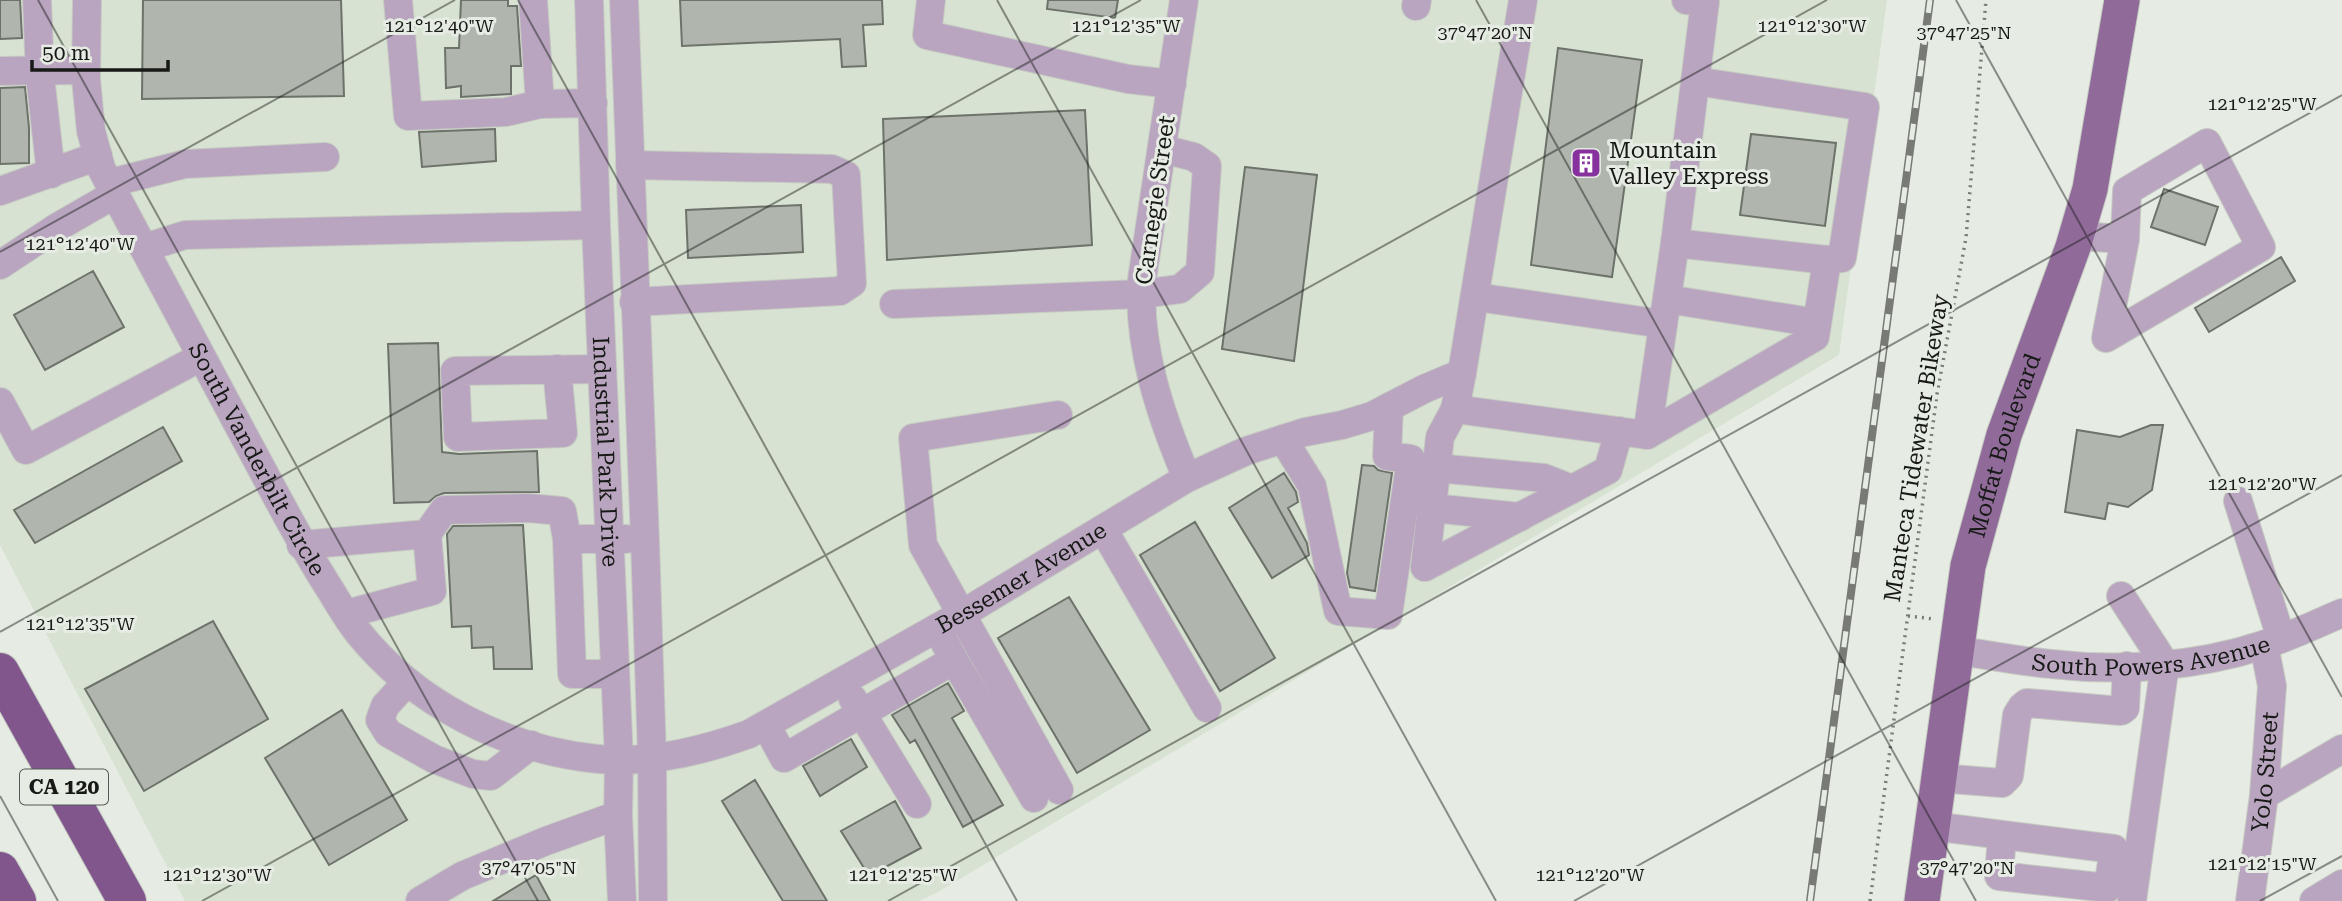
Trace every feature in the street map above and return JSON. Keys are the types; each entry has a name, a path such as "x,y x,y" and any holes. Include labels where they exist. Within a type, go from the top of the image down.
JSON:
{"highway":[{"name":"CA 120","path":"0,672 127,901"},
{"path":"0,871 17,901"}],"main road":[{"name":"Moffat Boulevard","path":"1922,901 1968,566 2004,435 2077,236 2090,189 2122,0"}],"street":[{"path":"37,0 40,69 51,174"},
{"name":"South Vanderbilt Circle","path":"87,0 86,70 91,131 112,189 301,545 356,630 407,682 460,718 531,745 599,760 620,760"},
{"path":"398,0 408,116 506,112 540,104 593,103"},
{"path":"533,0 540,104"},
{"name":"Industrial Park Drive","path":"589,0 604,431 620,760 618,815 622,901"},
{"name":"Industrial Park Drive","path":"624,0 652,757 653,901"},
{"path":"931,0 927,35 1128,79 1172,84"},
{"name":"Carnegie Street","path":"1184,0 1140,303 1149,362 1169,436 1187,478"},
{"path":"1523,0 1462,373 1455,409 1440,438 1425,567 1608,470 1619,431"},
{"path":"1647,435 1706,2 1686,0"},
{"path":"0,72 86,70"},
{"path":"1675,243 1826,260 1842,258 1865,107 1695,81"},
{"path":"2207,143 2261,247 2106,338 2125,239 2127,191 2207,143"},
{"path":"894,304 1141,294 1180,289 1200,272 1207,166 1194,156 1163,149"},
{"path":"0,191 98,156"},
{"path":"0,265 112,189 185,164 325,157"},
{"path":"630,165 832,169 846,175 852,283 840,291 634,302"},
{"path":"144,248 185,235 596,225"},
{"path":"2077,236 2125,239"},
{"path":"1455,409 1647,435 1815,337 1826,260"},
{"path":"1476,297 1817,323"},
{"path":"0,402 26,450 201,356"},
{"path":"558,369 563,433"},
{"path":"602,369 455,371 458,437 604,431"},
{"name":"Bessemer Avenue","path":"620,760 692,752 718,746 766,725 949,622 1187,478 1246,451 1305,432 1372,416 1424,388 1462,373"},
{"path":"1283,439 1312,485 1338,611 1388,615 1411,459 1387,456 1389,407"},
{"path":"949,622 954,660 1046,794 949,622 923,545 913,438 1058,415"},
{"path":"1437,468 1545,478 1572,489"},
{"name":"Yolo Street","path":"2238,501 2272,642 2272,686 2264,794 2250,901"},
{"path":"346,614 432,591 427,534 444,510 528,508 562,511 567,539 572,674 615,674"},
{"path":"1432,508 1520,517"},
{"path":"1102,529 1207,708"},
{"path":"301,545 427,534"},
{"path":"567,539 645,541"},
{"path":"2121,596 2165,664 2132,901"},
{"name":"South Powers Avenue","path":"1955,650 2051,664 2165,664 2214,657 2272,642 2342,613"},
{"path":"766,725 784,758 954,660"},
{"path":"1938,778 2002,783 2010,776 2017,715 2022,707 2027,703 2122,711 2125,708 2127,666"},
{"path":"407,682 385,706 380,720 388,733 434,759 473,774 491,776 531,745"},
{"path":"843,682 916,804"},
{"path":"2264,794 2342,749"},
{"path":"420,901 462,876 618,815"},
{"path":"1932,826 2002,835"},
{"path":"2314,901 2342,884"}],"path":[{"name":"Manteca Tidewater Bikeway","path":"1870,901 1937,394 1966,238 1986,0"}],"shaded area":[{"path":"0,0 1887,0 1839,355 938,892 919,901 185,901 0,545"}],"building":[{"path":"0,0 20,0 22,38 0,39"},
{"path":"143,0 341,0 344,96 142,99"},
{"path":"461,0 508,0 508,6 517,6 521,66 511,66 511,94 461,97 461,86 446,88 445,48 459,48"},
{"path":"680,0 882,0 883,24 863,25 866,66 842,67 840,39 682,46"},
{"path":"1048,0 1118,0 1115,18 1047,9"},
{"name":"Mountain Valley Express","path":"1558,48 1642,60 1612,277 1531,265"},
{"path":"25,87 29,163 0,164 0,88"},
{"path":"1085,110 1092,245 887,260 883,119"},
{"path":"495,129 496,161 422,167 419,132"},
{"path":"1751,134 1836,143 1825,226 1740,215"},
{"path":"1245,167 1317,175 1294,361 1222,349"},
{"path":"2164,189 2218,207 2205,245 2151,227"},
{"path":"801,205 803,252 688,258 686,210"},
{"path":"2281,257 2295,281 2209,332 2195,308"},
{"path":"93,271 124,327 45,370 14,315"},
{"path":"438,343 442,452 459,454 537,451 539,492 444,493 429,502 394,503 388,344"},
{"path":"2151,425 2163,425 2152,490 2128,507 2108,503 2105,519 2065,512 2077,430 2120,437"},
{"path":"163,427 182,461 35,543 14,510"},
{"path":"1362,465 1374,466 1378,470 1392,473 1375,591 1350,587 1347,573"},
{"path":"1284,473 1296,492 1298,502 1288,508 1307,543 1309,555 1272,578 1229,508"},
{"path":"1195,522 1275,658 1220,691 1140,555"},
{"path":"523,525 532,669 494,669 493,647 472,648 471,626 452,627 447,534 453,526"},
{"path":"1069,597 1150,730 1077,773 998,638"},
{"path":"213,621 268,719 144,791 85,689"},
{"path":"948,683 964,711 952,718 1003,805 963,827 915,740 910,743 892,715"},
{"path":"342,710 407,820 329,865 265,758"},
{"path":"851,739 867,767 820,796 803,766"},
{"path":"755,780 827,901 783,901 722,801"},
{"path":"895,801 921,848 869,876 841,831"},
{"path":"536,875 550,901 493,901"}],"railway":[{"path":"1810,901 1930,0"}],"place":[{"name":"Mountain Valley Express","path":"1586,163"}]}
